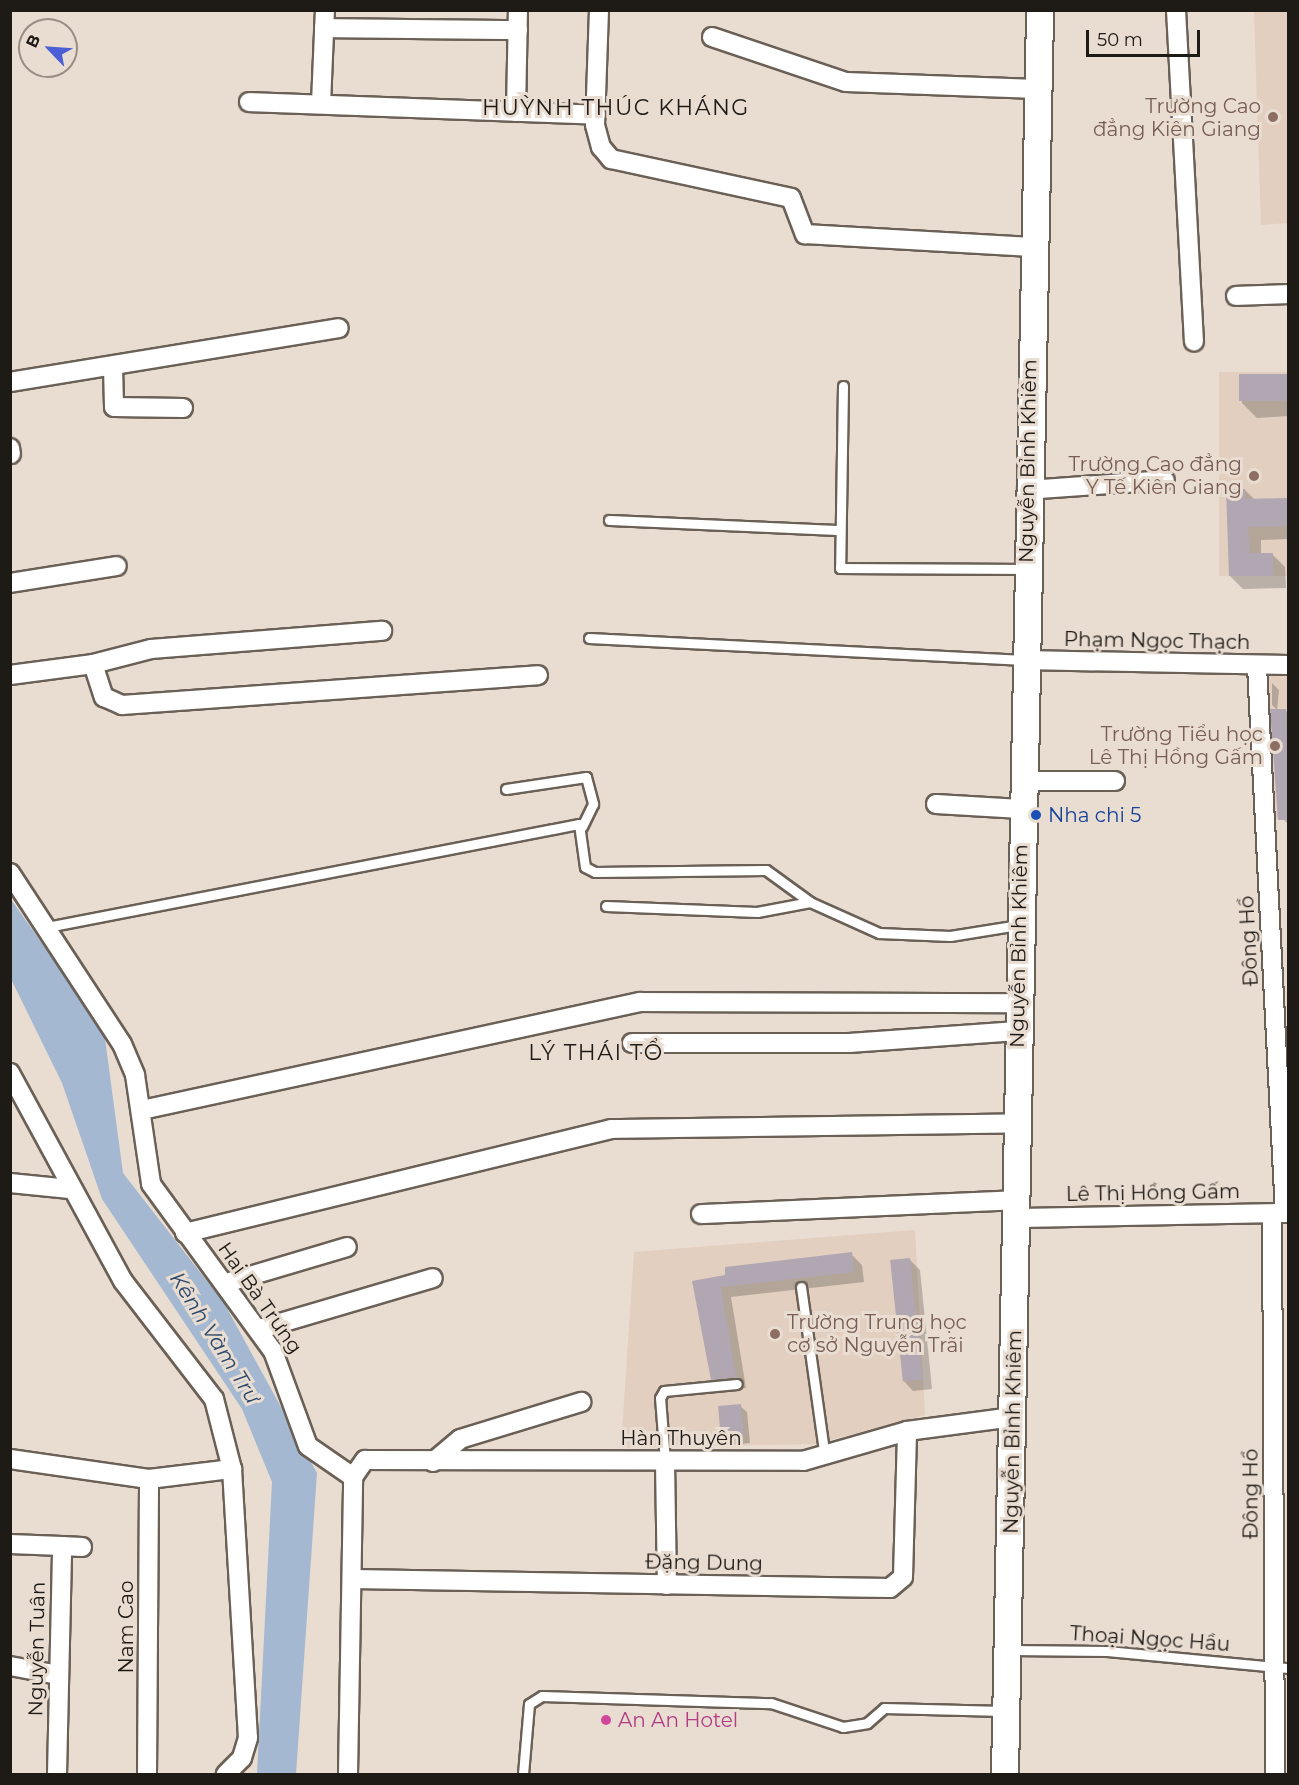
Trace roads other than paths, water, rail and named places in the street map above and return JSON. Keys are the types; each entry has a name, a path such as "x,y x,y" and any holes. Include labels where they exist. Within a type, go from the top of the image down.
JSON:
{"main road":[{"name":"Nguyễn Bỉnh Khiêm","path":"1005,1774 1017,1209 1019,925 1027,490 1040,10"}],"street":[{"path":"516,112 518,10"},
{"path":"599,10 596,115 601,147 611,159 791,198 805,234 1032,247"},
{"path":"1176,10 1194,342"},
{"path":"321,104 325,19 518,30"},
{"path":"712,37 846,82 1037,89"},
{"path":"249,102 596,115"},
{"path":"1236,296 1288,294"},
{"path":"10,382 339,328"},
{"path":"113,366 114,407 183,408"},
{"path":"10,448 11,454"},
{"path":"1027,490 1165,480"},
{"path":"10,583 117,566"},
{"path":"10,675 93,664 151,649 382,631"},
{"name":"Phạm Ngọc Thạch","path":"1024,660 1288,665"},
{"path":"93,664 104,698 122,705 538,675"},
{"name":"Đông Hồ","path":"1257,666 1282,1213 1282,1667 1275,1774"},
{"path":"1022,781 1115,781"},
{"path":"936,804 1021,809"},
{"name":"Hai Bà Trưng","path":"10,873 122,1044 142,1110 151,1184 185,1233 260,1329 286,1374 308,1446 353,1477"},
{"path":"142,1110 640,1002 1018,1003"},
{"path":"632,1043 849,1043 1018,1031"},
{"path":"10,1073 70,1189 123,1281 214,1399 232,1469 248,1738 242,1758 226,1774"},
{"path":"185,1233 629,1127 1018,1124"},
{"path":"10,1183 70,1189"},
{"name":"Lê Thị Hồng Gấm","path":"701,1214 1017,1209 1282,1213"},
{"path":"226,1283 347,1247"},
{"path":"260,1329 433,1278"},
{"path":"433,1462 460,1439 581,1402"},
{"name":"Hàn Thuyên","path":"353,1477 365,1460 665,1461 825,1457 907,1431 1013,1418"},
{"name":"Đặng Dung","path":"353,1579 667,1585 900,1585 907,1431"},
{"path":"10,1459 149,1479 232,1469"},
{"path":"665,1461 667,1585"},
{"path":"348,1774 353,1477"},
{"name":"Nam Cao","path":"147,1774 149,1479"},
{"path":"10,1544 82,1546"},
{"name":"Nguyễn Tuân","path":"57,1774 62,1546"},
{"path":"10,1666 59,1675"}],"lane":[{"path":"843,386 837,563 846,570 1026,569"},
{"path":"609,520 838,530"},
{"path":"589,638 1024,660"},
{"path":"506,789 586,777 592,804 582,827 585,867 595,872 766,870 810,902 879,933 950,936 1019,925"},
{"path":"46,927 582,827"},
{"path":"606,906 758,912 810,902"},
{"path":"801,1287 825,1457"},
{"path":"665,1461 660,1398 664,1391 737,1384"},
{"name":"Thoại Ngọc Hầu","path":"1008,1650 1107,1651 1282,1667"},
{"path":"523,1774 530,1704 542,1696 771,1703 843,1727 867,1723 884,1708 1007,1711"}],"water":[{"name":"Kênh Vàm Trư","path":"10,898 104,1031 123,1173 224,1303 317,1473 296,1774 257,1774 272,1482 242,1409 102,1199 62,1083 11,979"}],"place":[{"name":"Trường Cao đẳng Kiên Giang","path":"1273,117"},
{"name":"Trường Cao đẳng Y Tế Kiên Giang","path":"1254,476"},
{"name":"Trường Tiểu học Lê Thị Hồng Gấm","path":"1275,746"},
{"name":"Nha chi 5","path":"1036,815"},
{"name":"Trường Trung học cơ sở Nguyễn Trãi","path":"775,1334"},
{"name":"An An Hotel","path":"606,1720"}],"district":[{"name":"HUỲNH THÚC KHÁNG","path":"616,108"},
{"name":"LÝ THÁI TỔ","path":"596,1053"}]}
